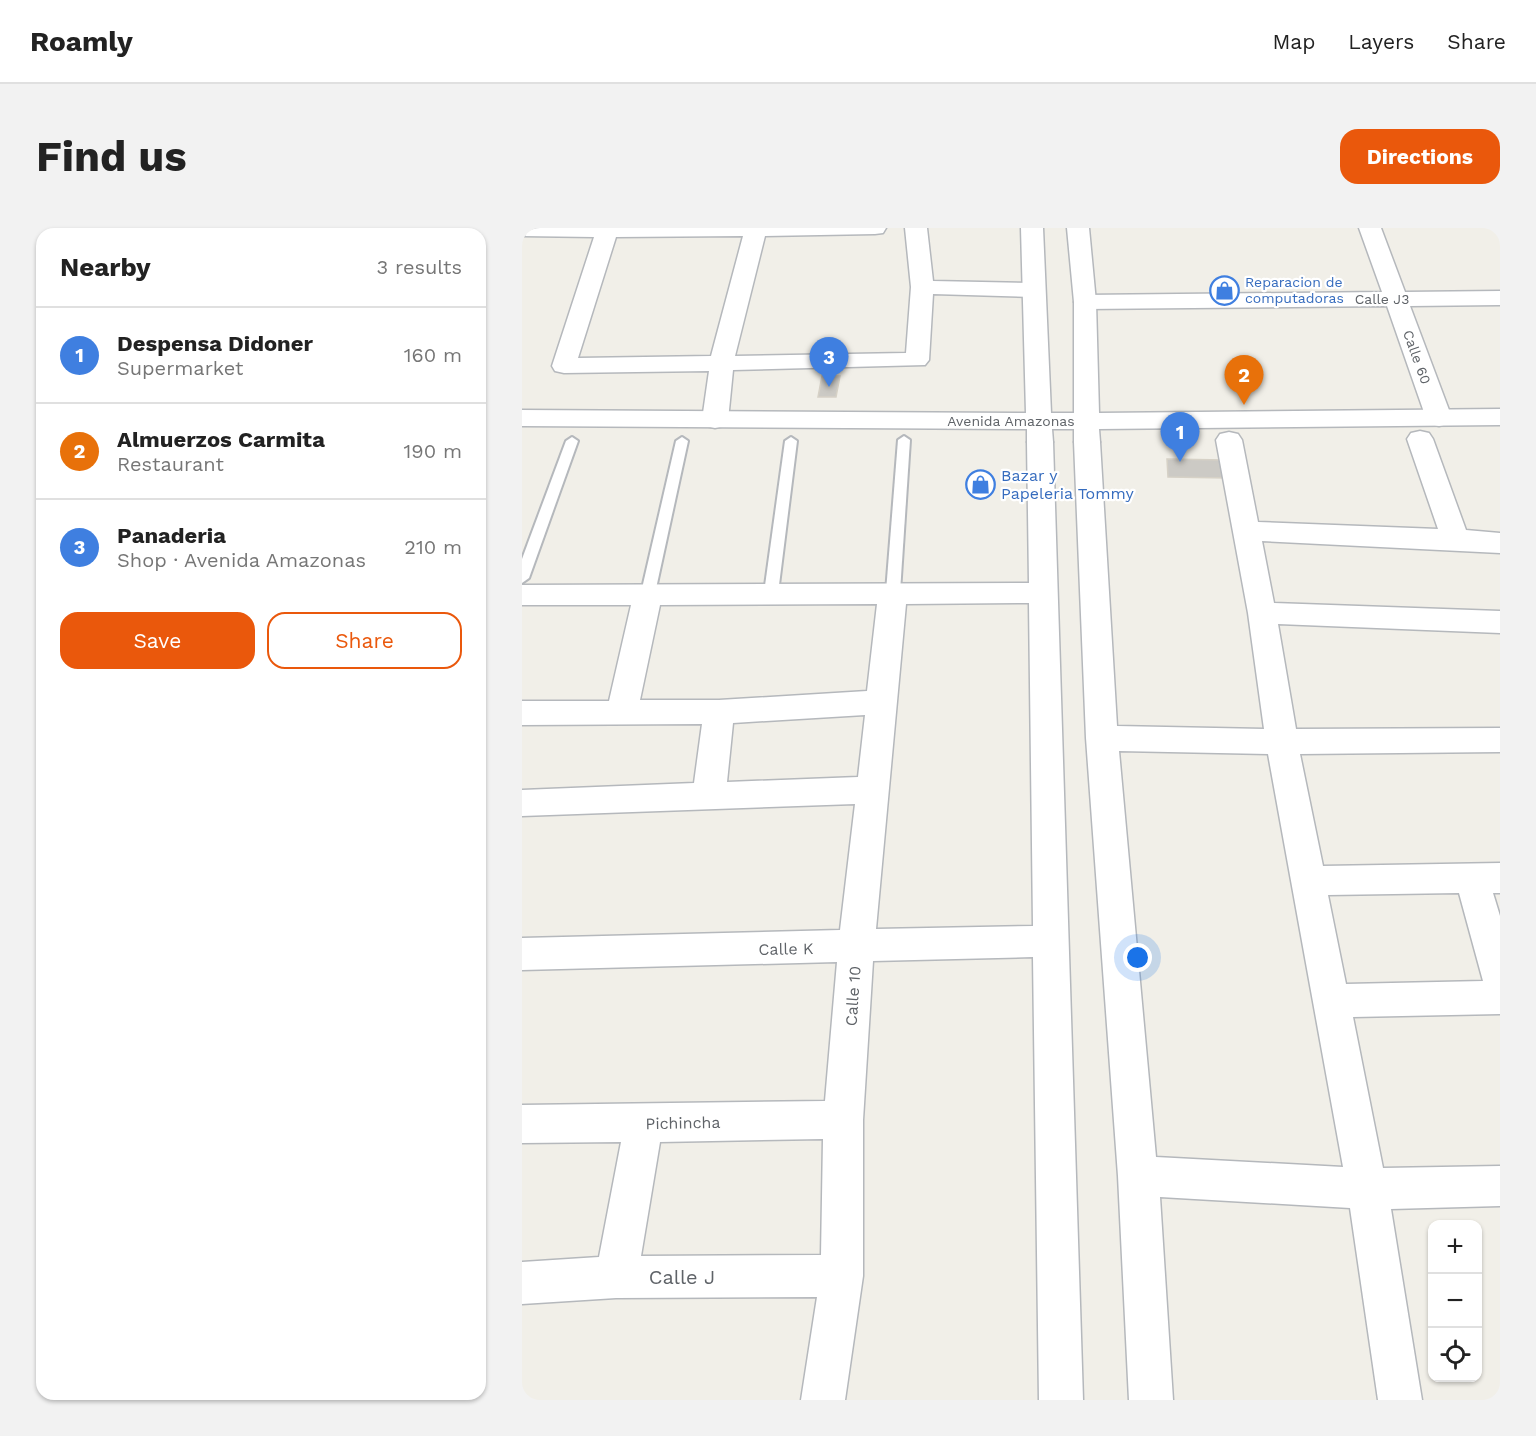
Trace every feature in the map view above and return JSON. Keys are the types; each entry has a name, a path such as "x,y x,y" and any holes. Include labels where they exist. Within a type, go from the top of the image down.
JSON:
{"street":[{"path":"522,230 755,231 875,228"},
{"path":"607,231 564,366 722,361 917,360 922,287 916,228"},
{"path":"1032,228 1040,432 1041,593 1061,1400"},
{"path":"1078,228 1084,302 1087,432 1102,738 1138,1176 1151,1400"},
{"name":"Calle 60","path":"1370,228 1439,418"},
{"path":"715,420 722,361 755,231"},
{"path":"922,287 1034,290"},
{"name":"Calle J3","path":"1084,302 1500,298"},
{"name":"Avenida Amazonas","path":"522,418 715,420 1087,432 1500,417"},
{"name":"Avenida Amazonas","path":"522,441 904,440 1040,432"},
{"name":"Avenida Amazonas","path":"1087,432 1228,440 1500,438"},
{"path":"1420,439 1455,539"},
{"path":"1228,440 1262,613 1282,742 1367,1189 1400,1400"},
{"path":"1246,531 1455,539 1500,543"},
{"path":"522,595 771,592 1041,593"},
{"name":"Calle 10","path":"823,1400 842,1276 843,1120 856,948 893,592"},
{"path":"622,712 648,593"},
{"path":"1262,613 1500,622"},
{"path":"522,713 719,712 882,702"},
{"path":"709,795 719,712"},
{"path":"1102,738 1282,742 1500,740"},
{"path":"522,803 873,790"},
{"path":"1308,881 1486,878 1500,979"},
{"name":"Calle K","path":"522,954 856,948 1049,941"},
{"path":"1331,1001 1500,997"},
{"name":"Pichincha","path":"522,1124 843,1120"},
{"path":"615,1277 644,1123"},
{"path":"1138,1176 1367,1189 1500,1186"},
{"name":"Calle J","path":"522,1283 615,1277 842,1276"}],"lane":[{"path":"893,592 904,440"},
{"path":"522,578 572,441"},
{"path":"648,593 682,441"},
{"path":"771,592 791,441"}],"building":[{"path":"822,376 840,376 836,397 818,397"},
{"path":"1167,459 1224,460 1226,478 1168,477"}],"place":[{"name":"Reparacion de computadoras","path":"1224,290"},
{"name":"Panaderia","path":"829,387"},
{"name":"Almuerzos Carmita","path":"1244,405"},
{"name":"Despensa Didoner","path":"1180,462"},
{"name":"Bazar y Papeleria Tommy","path":"980,484"}]}
